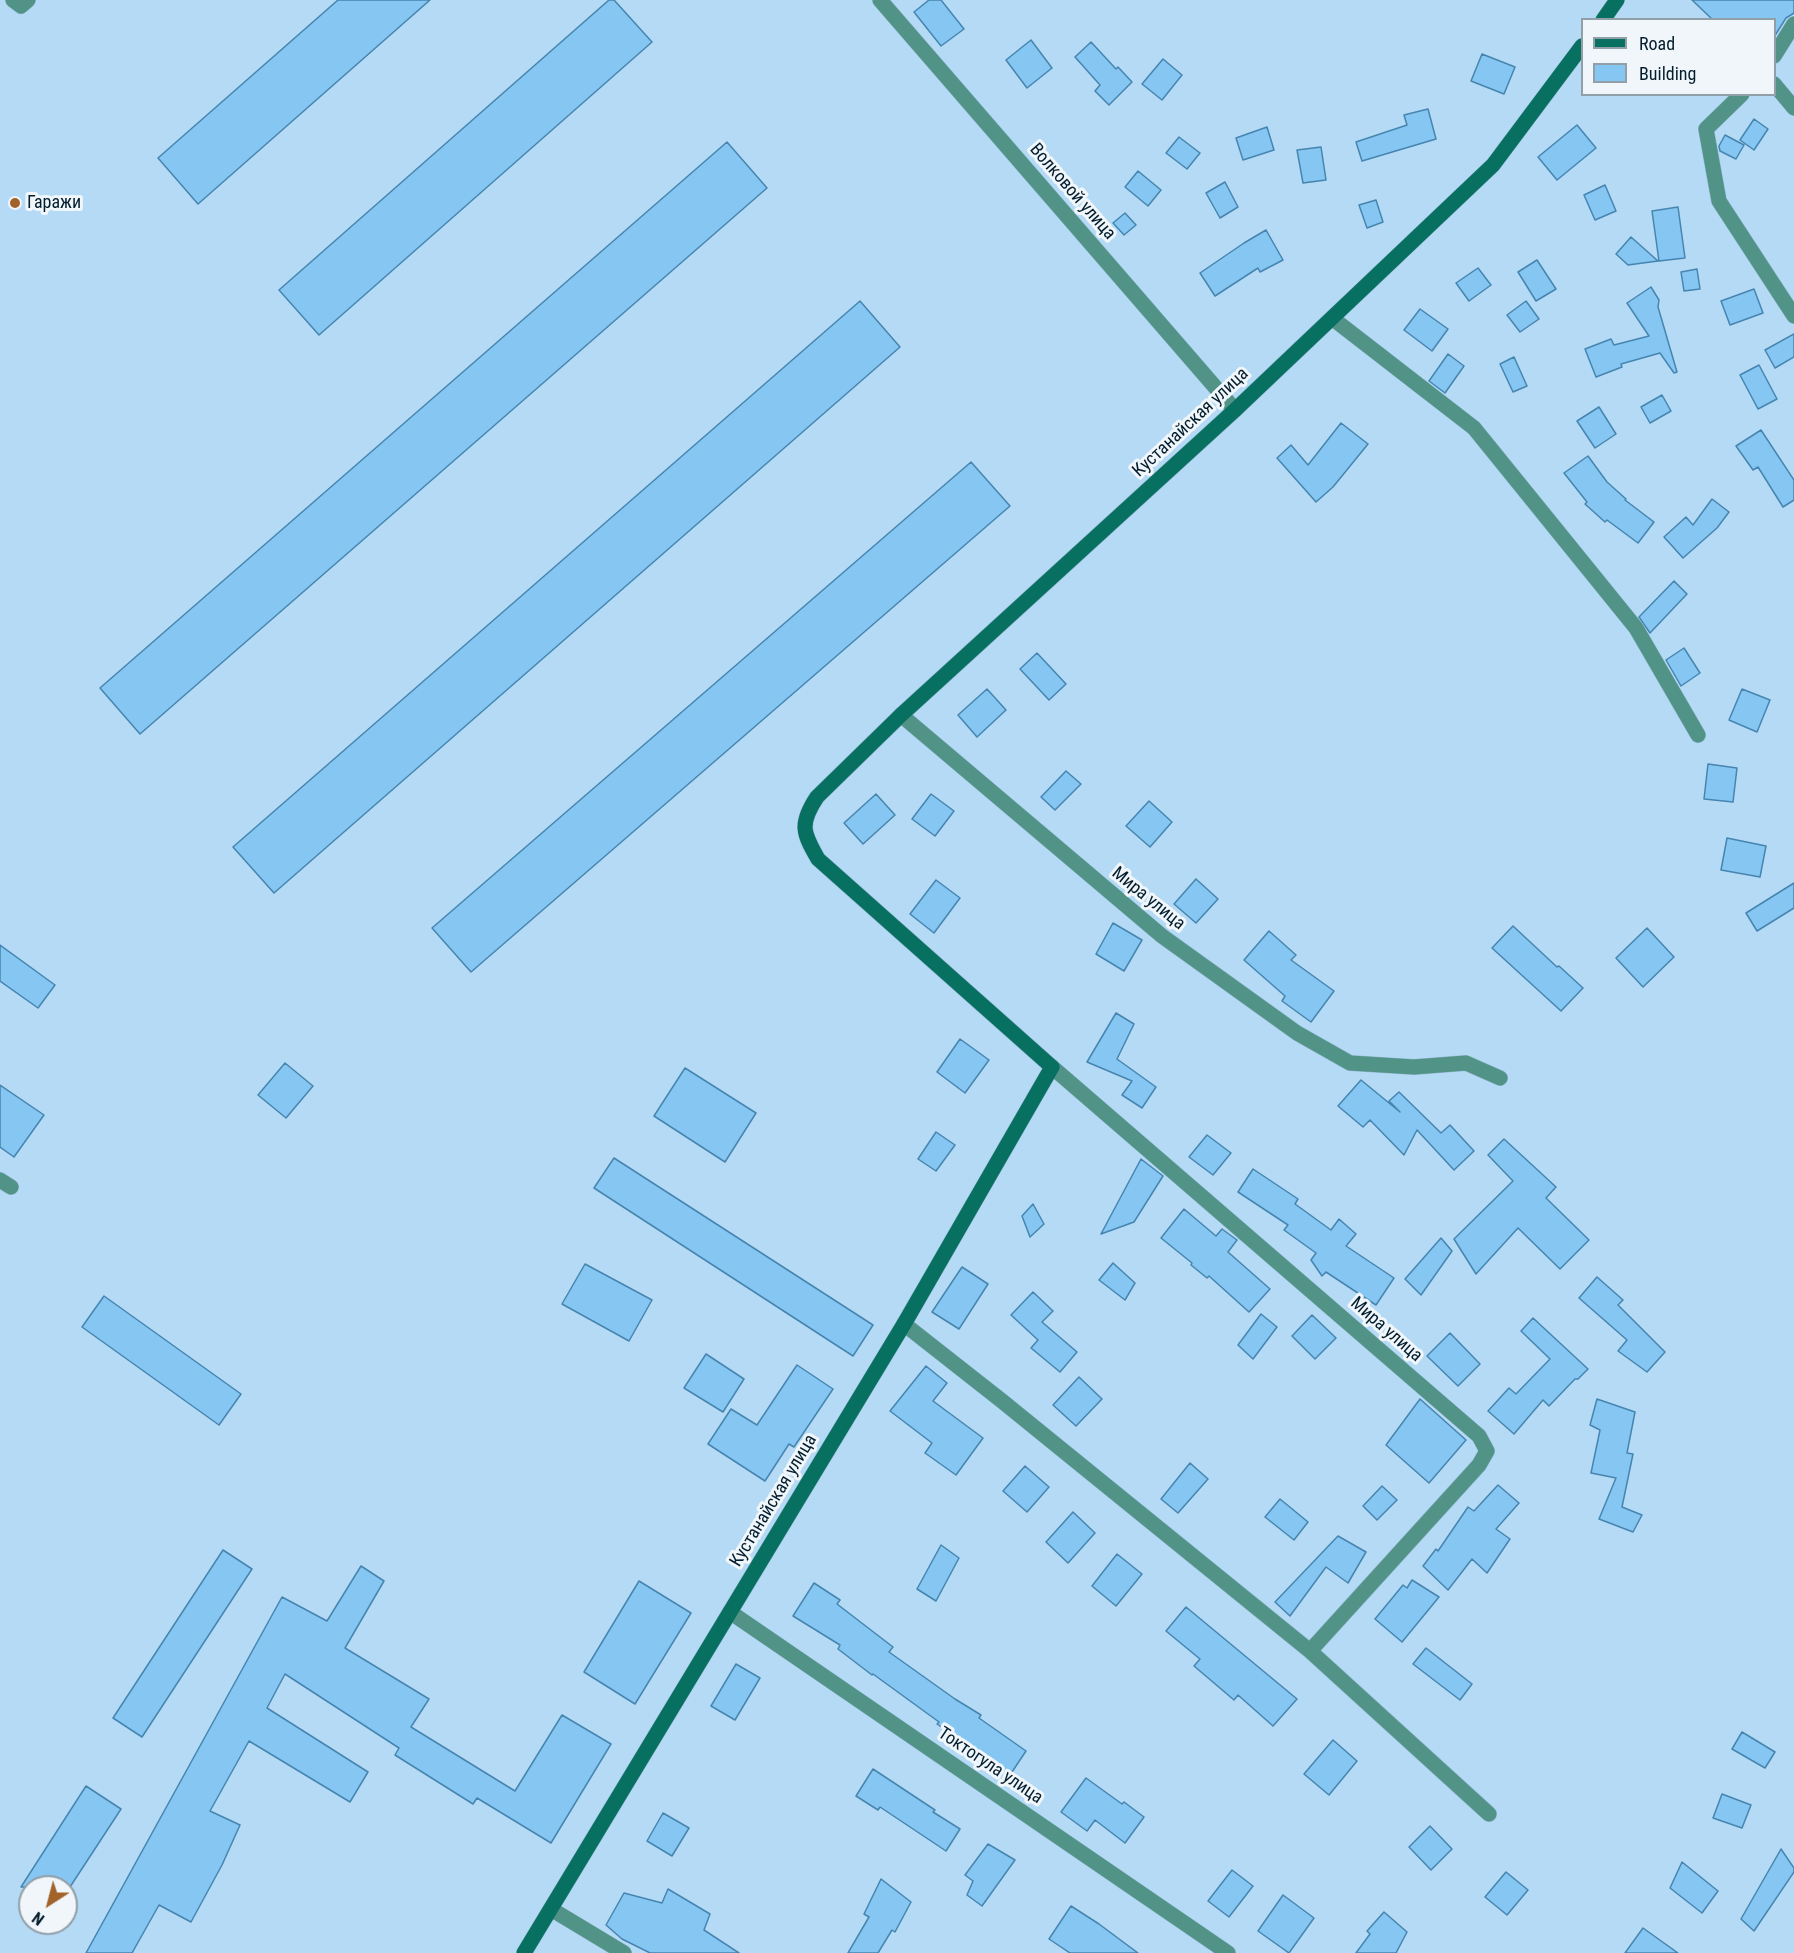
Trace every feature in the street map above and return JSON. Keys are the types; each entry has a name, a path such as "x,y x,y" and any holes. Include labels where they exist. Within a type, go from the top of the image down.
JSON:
{"street":[{"path":"13,0 21,6 28,0"},
{"name":"Волковой улица","path":"880,0 1235,410"},
{"path":"1604,18 1617,0"},
{"path":"1776,53 1794,24"},
{"name":"Кустанайская улица","path":"524,1953 903,1324 1052,1067 818,859 805,836 804,824 808,811 817,797 901,715 1235,410 1493,165 1581,47"},
{"path":"1776,86 1794,108"},
{"path":"1740,96 1706,129 1719,201 1794,316"},
{"path":"1332,318 1474,428 1636,628 1698,735"},
{"name":"Мира улица","path":"901,715 1162,936 1297,1034 1350,1063 1414,1067 1467,1063 1500,1078"},
{"name":"Мира улица","path":"1052,1067 1479,1436 1487,1451 1479,1465 1310,1651"},
{"path":"903,1324 1002,1401 1310,1651 1489,1814"},
{"name":"Токтогула улица","path":"730,1612 1228,1953"},
{"path":"551,1909 624,1953"}],"building":[{"path":"338,0 430,0 198,204 158,158"},
{"path":"609,0 614,0 652,42 319,335 279,290"},
{"path":"929,0 941,0 964,29 941,46 914,12"},
{"path":"1692,0 1794,0 1794,13 1786,18 1776,34 1776,18 1711,18"},
{"path":"1031,40 1052,68 1027,88 1006,60"},
{"path":"1091,42 1116,69 1118,67 1132,82 1109,105 1095,91 1100,85 1075,57"},
{"path":"1482,54 1515,67 1504,94 1471,81"},
{"path":"1163,59 1182,75 1162,100 1142,84"},
{"path":"1428,109 1436,139 1362,161 1356,142 1407,125 1404,115"},
{"path":"1754,119 1768,129 1754,150 1740,140"},
{"path":"1577,125 1596,148 1557,180 1538,157"},
{"path":"1267,127 1274,150 1243,160 1236,138"},
{"path":"1725,135 1744,145 1736,159 1720,151 1719,146"},
{"path":"1179,137 1200,153 1187,169 1166,153"},
{"path":"727,142 767,188 140,734 100,688"},
{"path":"1321,147 1326,180 1303,183 1297,150"},
{"path":"1138,171 1161,190 1148,206 1125,187"},
{"path":"1225,182 1238,207 1220,218 1206,193"},
{"path":"1605,185 1616,211 1595,220 1584,195"},
{"path":"1376,200 1383,222 1367,228 1359,205"},
{"path":"1678,207 1685,258 1659,261 1652,211"},
{"path":"1125,213 1136,225 1124,235 1113,223"},
{"path":"1266,230 1283,260 1260,272 1258,268 1215,296 1200,273"},
{"path":"1631,237 1658,261 1628,265 1616,254"},
{"path":"1537,260 1556,289 1536,301 1518,272"},
{"path":"1478,268 1491,285 1469,301 1456,283"},
{"path":"1697,269 1700,289 1684,291 1681,272"},
{"path":"1651,287 1659,300 1658,307 1677,372 1674,373 1660,353 1621,364 1622,367 1596,377 1585,349 1611,339 1614,345 1649,336 1627,303"},
{"path":"1754,289 1763,313 1730,325 1721,301"},
{"path":"860,301 900,347 274,893 233,847"},
{"path":"1526,301 1539,319 1520,332 1507,315"},
{"path":"1420,309 1448,329 1432,351 1404,330"},
{"path":"1794,334 1794,357 1775,368 1765,350"},
{"path":"1448,354 1464,366 1445,393 1429,381"},
{"path":"1514,357 1527,386 1513,392 1500,364"},
{"path":"1759,365 1777,399 1758,409 1740,375"},
{"path":"1662,395 1671,411 1650,423 1641,407"},
{"path":"1599,407 1616,434 1595,448 1577,421"},
{"path":"1341,423 1368,444 1333,487 1316,502 1277,458 1291,445 1308,465"},
{"path":"1761,430 1794,480 1794,500 1783,507 1758,467 1753,470 1736,446"},
{"path":"1588,456 1607,482 1625,500 1654,522 1638,543 1607,520 1605,522 1585,504 1587,502 1564,473"},
{"path":"971,462 1010,506 471,972 432,928"},
{"path":"1712,499 1729,512 1717,528 1683,558 1664,537 1686,517 1693,525"},
{"path":"1674,581 1687,594 1650,633 1639,617"},
{"path":"1684,648 1700,673 1681,686 1666,660"},
{"path":"1037,653 1066,684 1049,700 1020,669"},
{"path":"987,689 1006,710 977,737 958,715"},
{"path":"1742,689 1770,700 1757,732 1729,720"},
{"path":"1708,764 1737,768 1733,802 1704,799"},
{"path":"1066,771 1081,784 1055,810 1041,797"},
{"path":"876,794 895,815 863,844 844,823"},
{"path":"931,794 954,811 935,836 912,819"},
{"path":"1149,801 1172,822 1150,847 1126,826"},
{"path":"1727,838 1766,846 1760,877 1721,870"},
{"path":"1196,879 1218,899 1196,923 1174,904"},
{"path":"936,880 960,898 934,933 910,914"},
{"path":"1794,883 1794,908 1757,931 1746,913"},
{"path":"1113,923 1142,940 1124,971 1096,954"},
{"path":"1513,926 1583,988 1561,1011 1492,948"},
{"path":"1647,928 1674,957 1643,987 1616,958"},
{"path":"1269,931 1296,955 1291,960 1334,991 1311,1022 1282,1001 1285,996 1244,960"},
{"path":"0,945 55,985 38,1008 0,981"},
{"path":"1116,1013 1134,1024 1117,1059 1156,1087 1142,1108 1122,1095 1132,1081 1087,1062"},
{"path":"960,1039 989,1060 965,1093 937,1072"},
{"path":"285,1063 313,1086 286,1118 258,1095"},
{"path":"685,1068 756,1113 725,1162 654,1116"},
{"path":"1361,1080 1400,1112 1389,1101 1399,1092 1441,1133 1450,1125 1474,1151 1454,1170 1417,1130 1404,1155 1370,1120 1363,1127 1338,1106"},
{"path":"0,1085 44,1115 14,1157 0,1147"},
{"path":"936,1132 955,1145 936,1171 918,1159"},
{"path":"1207,1135 1231,1153 1213,1175 1189,1157"},
{"path":"1504,1139 1556,1187 1546,1198 1589,1240 1560,1269 1518,1228 1476,1274 1454,1239 1513,1181 1488,1155"},
{"path":"614,1158 873,1325 853,1356 594,1188"},
{"path":"1141,1159 1163,1176 1134,1222 1101,1234"},
{"path":"1253,1169 1298,1199 1295,1204 1331,1230 1339,1219 1356,1234 1346,1246 1394,1278 1376,1305 1326,1272 1322,1276 1311,1260 1316,1253 1284,1230 1288,1225 1238,1192"},
{"path":"1033,1204 1044,1224 1030,1237 1022,1216"},
{"path":"1184,1209 1216,1236 1222,1229 1237,1240 1228,1252 1270,1289 1249,1312 1209,1276 1207,1278 1161,1238"},
{"path":"1441,1238 1452,1251 1421,1295 1405,1279"},
{"path":"1113,1263 1135,1283 1125,1300 1099,1280"},
{"path":"585,1264 652,1300 629,1341 562,1304"},
{"path":"962,1267 988,1284 959,1329 932,1312"},
{"path":"1597,1277 1623,1300 1618,1305 1665,1352 1647,1372 1618,1351 1627,1340 1579,1298"},
{"path":"1033,1292 1053,1311 1042,1322 1077,1352 1060,1372 1031,1348 1038,1340 1011,1315"},
{"path":"104,1296 241,1394 219,1425 82,1327"},
{"path":"1261,1314 1277,1327 1253,1359 1238,1345"},
{"path":"1312,1315 1336,1338 1315,1359 1292,1336"},
{"path":"1533,1318 1588,1369 1549,1406 1543,1400 1514,1434 1488,1411 1509,1388 1516,1394 1550,1359 1521,1331"},
{"path":"1450,1333 1480,1364 1458,1386 1427,1356"},
{"path":"706,1354 744,1379 723,1412 684,1388"},
{"path":"797,1365 833,1389 794,1447 789,1444 765,1481 708,1444 731,1409 757,1425"},
{"path":"926,1366 947,1383 933,1401 983,1438 956,1475 925,1453 932,1443 890,1411"},
{"path":"1079,1377 1102,1399 1076,1426 1053,1405"},
{"path":"1420,1399 1466,1440 1429,1483 1386,1445"},
{"path":"1597,1399 1635,1412 1627,1453 1633,1454 1622,1507 1642,1515 1633,1532 1599,1519 1616,1478 1591,1473 1600,1430 1590,1425"},
{"path":"1190,1463 1208,1479 1178,1513 1161,1499"},
{"path":"1025,1466 1049,1487 1027,1512 1003,1491"},
{"path":"1498,1485 1519,1503 1496,1529 1510,1539 1487,1573 1472,1559 1448,1590 1423,1566 1436,1549 1438,1551 1468,1507 1474,1511"},
{"path":"1382,1486 1397,1500 1377,1520 1363,1506"},
{"path":"1280,1499 1308,1522 1294,1540 1265,1517"},
{"path":"1073,1512 1095,1533 1068,1563 1046,1542"},
{"path":"1338,1536 1366,1552 1348,1583 1326,1567 1290,1616 1275,1602"},
{"path":"941,1545 959,1558 936,1601 917,1589"},
{"path":"223,1550 252,1569 142,1737 113,1718"},
{"path":"1117,1554 1142,1574 1116,1606 1092,1586"},
{"path":"361,1566 384,1581 345,1648 429,1699 411,1727 515,1791 562,1715 611,1744 551,1843 477,1798 473,1804 395,1755 399,1748 285,1674 267,1708 368,1772 350,1802 249,1741 210,1811 240,1825 222,1865 191,1922 159,1905 132,1953 86,1953 282,1597 327,1621"},
{"path":"1412,1580 1439,1597 1402,1642 1375,1619 1403,1585 1407,1588"},
{"path":"639,1581 691,1613 635,1704 584,1672"},
{"path":"814,1583 840,1600 837,1604 893,1647 889,1652 981,1715 979,1718 1026,1751 1010,1775 937,1724 939,1722 838,1649 840,1645 793,1616"},
{"path":"1186,1607 1297,1699 1273,1726 1238,1695 1234,1700 1194,1666 1200,1659 1166,1631"},
{"path":"1426,1648 1472,1684 1460,1700 1413,1664"},
{"path":"736,1664 760,1678 735,1720 711,1706"},
{"path":"1742,1732 1775,1752 1765,1768 1732,1749"},
{"path":"1333,1740 1357,1761 1329,1795 1304,1774"},
{"path":"873,1769 960,1829 946,1851 880,1807 878,1810 856,1796"},
{"path":"1086,1778 1144,1817 1125,1843 1095,1820 1087,1831 1061,1812"},
{"path":"86,1786 121,1809 78,1875 29,1875"},
{"path":"1722,1794 1751,1805 1742,1828 1713,1818"},
{"path":"663,1813 689,1828 672,1856 647,1841"},
{"path":"1430,1826 1452,1849 1431,1870 1409,1847"},
{"path":"988,1844 1015,1860 982,1906 967,1895 973,1881 965,1875"},
{"path":"1781,1849 1794,1868 1794,1872 1754,1931 1741,1919"},
{"path":"1682,1862 1718,1891 1702,1913 1670,1888"},
{"path":"1232,1870 1253,1886 1229,1917 1208,1901"},
{"path":"1506,1872 1528,1890 1507,1915 1485,1897"},
{"path":"881,1879 911,1902 895,1932 892,1930 878,1953 848,1953 869,1917 864,1914"},
{"path":"668,1889 710,1914 704,1930 739,1953 650,1953 622,1939 606,1925 624,1893 662,1903"},
{"path":"1283,1895 1314,1918 1289,1953 1258,1931"},
{"path":"1071,1906 1138,1953 1070,1953 1049,1939"},
{"path":"1384,1912 1407,1932 1396,1953 1356,1953 1370,1934 1367,1931"},
{"path":"1643,1928 1678,1953 1625,1953"}],"place":[{"name":"Гаражи","path":"15,203"}]}
